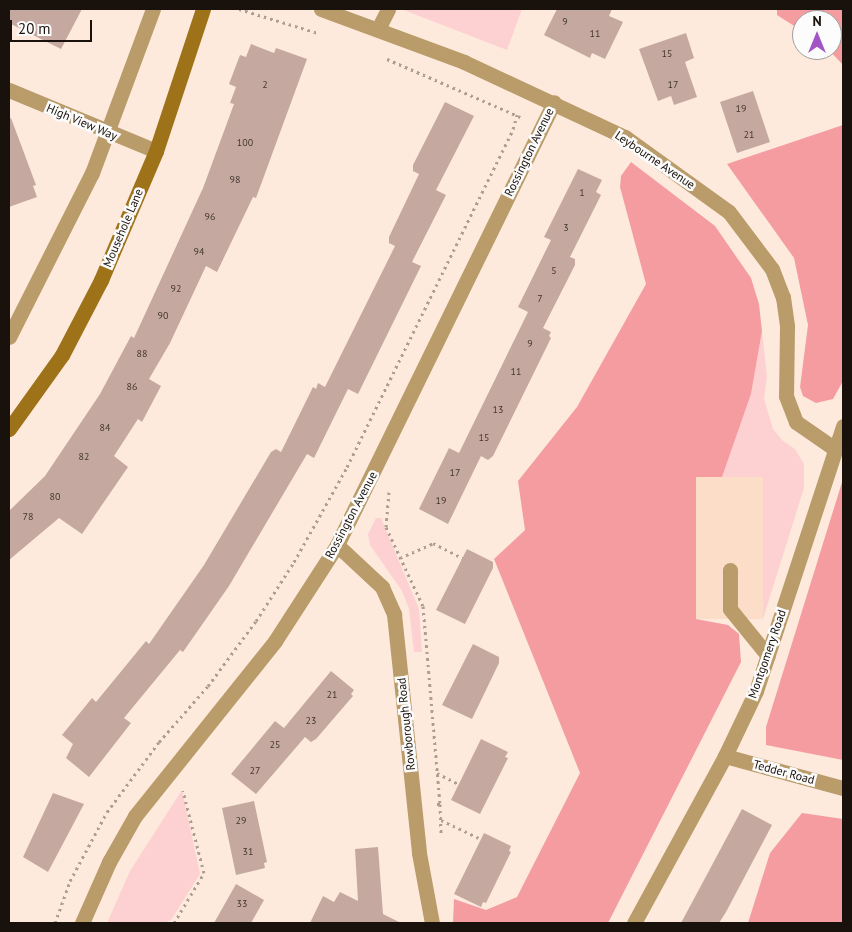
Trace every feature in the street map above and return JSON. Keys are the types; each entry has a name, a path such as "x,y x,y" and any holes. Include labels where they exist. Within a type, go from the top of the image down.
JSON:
{"street":[{"path":"9,337 92,173 153,9"},
{"name":"Mousehole Lane","path":"9,429 62,355 101,280 156,151 203,9"},
{"name":"Leybourne Avenue","path":"321,9 378,29 554,102 625,137 729,212 772,269 783,297 787,327 786,396 796,422 836,449"},
{"path":"378,29 388,9"},
{"name":"High View Way","path":"9,90 107,134 156,151"},
{"name":"Rossington Avenue","path":"82,923 109,862 135,816 275,641 337,545 554,102"},
{"name":"Montgomery Road","path":"634,923 725,756 756,691 843,426"},
{"name":"Rowborough Road","path":"337,545 382,587 394,614 419,853 432,923"},
{"path":"730,570 730,609 768,656"},
{"name":"Tedder Road","path":"725,756 843,788"}],"path":[{"path":"240,9 324,35"},
{"path":"378,56 542,126"},
{"path":"55,923 70,881 107,812 159,742 208,686 256,621 294,562 347,467 504,146 517,115"},
{"path":"389,486 386,527 423,606 430,702"},
{"path":"400,558 432,544 462,558"},
{"path":"174,923 204,873 176,764"},
{"path":"437,773 458,784"},
{"path":"441,820 481,839"}],"shaded area":[{"path":"401,9 522,9 507,50"},
{"path":"777,9 843,9 843,65 838,60 842,60 842,10 792,10 792,25 777,15"},
{"path":"843,125 843,381 833,399 816,403 803,396 800,387 808,325 794,258 727,164"},
{"path":"631,162 715,226 751,278 759,304 762,331 751,394 722,477 696,477 696,619 728,625 739,634 741,662 608,923 453,923 454,899 486,910 517,897 580,773 494,559 525,530 518,481 577,407 646,284 620,187 621,176"},
{"path":"762,331 767,377 764,399 773,429 783,441 795,449 804,464 804,488 763,619 763,477 722,477 751,394"},
{"path":"696,477 763,477 763,619 696,619"},
{"path":"843,479 843,760 766,745 766,727"},
{"path":"376,518 381,518 419,609 422,652 414,652 409,609 402,591 370,545 368,534"},
{"path":"182,790 200,874 171,920 164,923 107,923 130,871"},
{"path":"802,813 843,819 843,923 748,923 770,853"}],"building":[{"path":"9,9 82,9 61,49 9,23"},
{"path":"557,9 612,9 609,16 623,22 605,59 592,53 590,58 544,35"},
{"path":"686,33 694,58 685,62 697,97 674,105 671,96 658,101 639,49"},
{"path":"251,44 274,53 276,48 307,59 256,198 253,197 217,272 206,266 170,343 149,379 161,386 142,422 138,419 114,456 128,467 82,534 59,518 9,560 9,511 45,476 100,394 131,336 134,338 203,188 234,104 230,103 236,87 229,84 240,55 246,57"},
{"path":"753,91 770,142 737,153 720,102"},
{"path":"445,102 474,116 436,190 446,195 412,262 421,266 358,394 348,389 314,458 307,454 229,586 183,652 180,650 124,718 131,723 89,777 66,758 73,744 62,735 92,698 96,702 146,641 149,644 204,565 271,452 276,449 281,452 313,387 316,389 318,383 325,387 395,246 389,243 389,237 419,174 413,171 413,165"},
{"path":"11,118 36,185 33,186 37,197 9,207 9,119"},
{"path":"578,169 602,180 596,192 601,195 570,257 575,259 575,265 543,328 551,332 549,336 551,338 493,456 488,460 481,456 448,524 419,509 449,448 459,453 528,312 518,307 551,240 544,237"},
{"path":"467,549 493,562 493,568 465,624 436,610"},
{"path":"473,644 499,657 499,663 472,719 442,705"},
{"path":"331,671 354,690 351,694 353,696 316,739 311,742 305,737 256,794 231,774 275,721 284,728"},
{"path":"481,739 508,752 505,757 508,758 480,814 451,800"},
{"path":"53,793 84,804 48,872 23,857"},
{"path":"254,801 267,862 264,863 265,868 236,875 222,808"},
{"path":"742,809 772,825 726,912 719,923 681,923"},
{"path":"484,833 511,846 509,851 511,852 486,903 483,902 481,907 454,894"},
{"path":"378,847 383,914 401,923 310,923 323,896 334,902 340,892 358,901 355,849"},
{"path":"236,884 264,900 251,923 214,923"}]}
